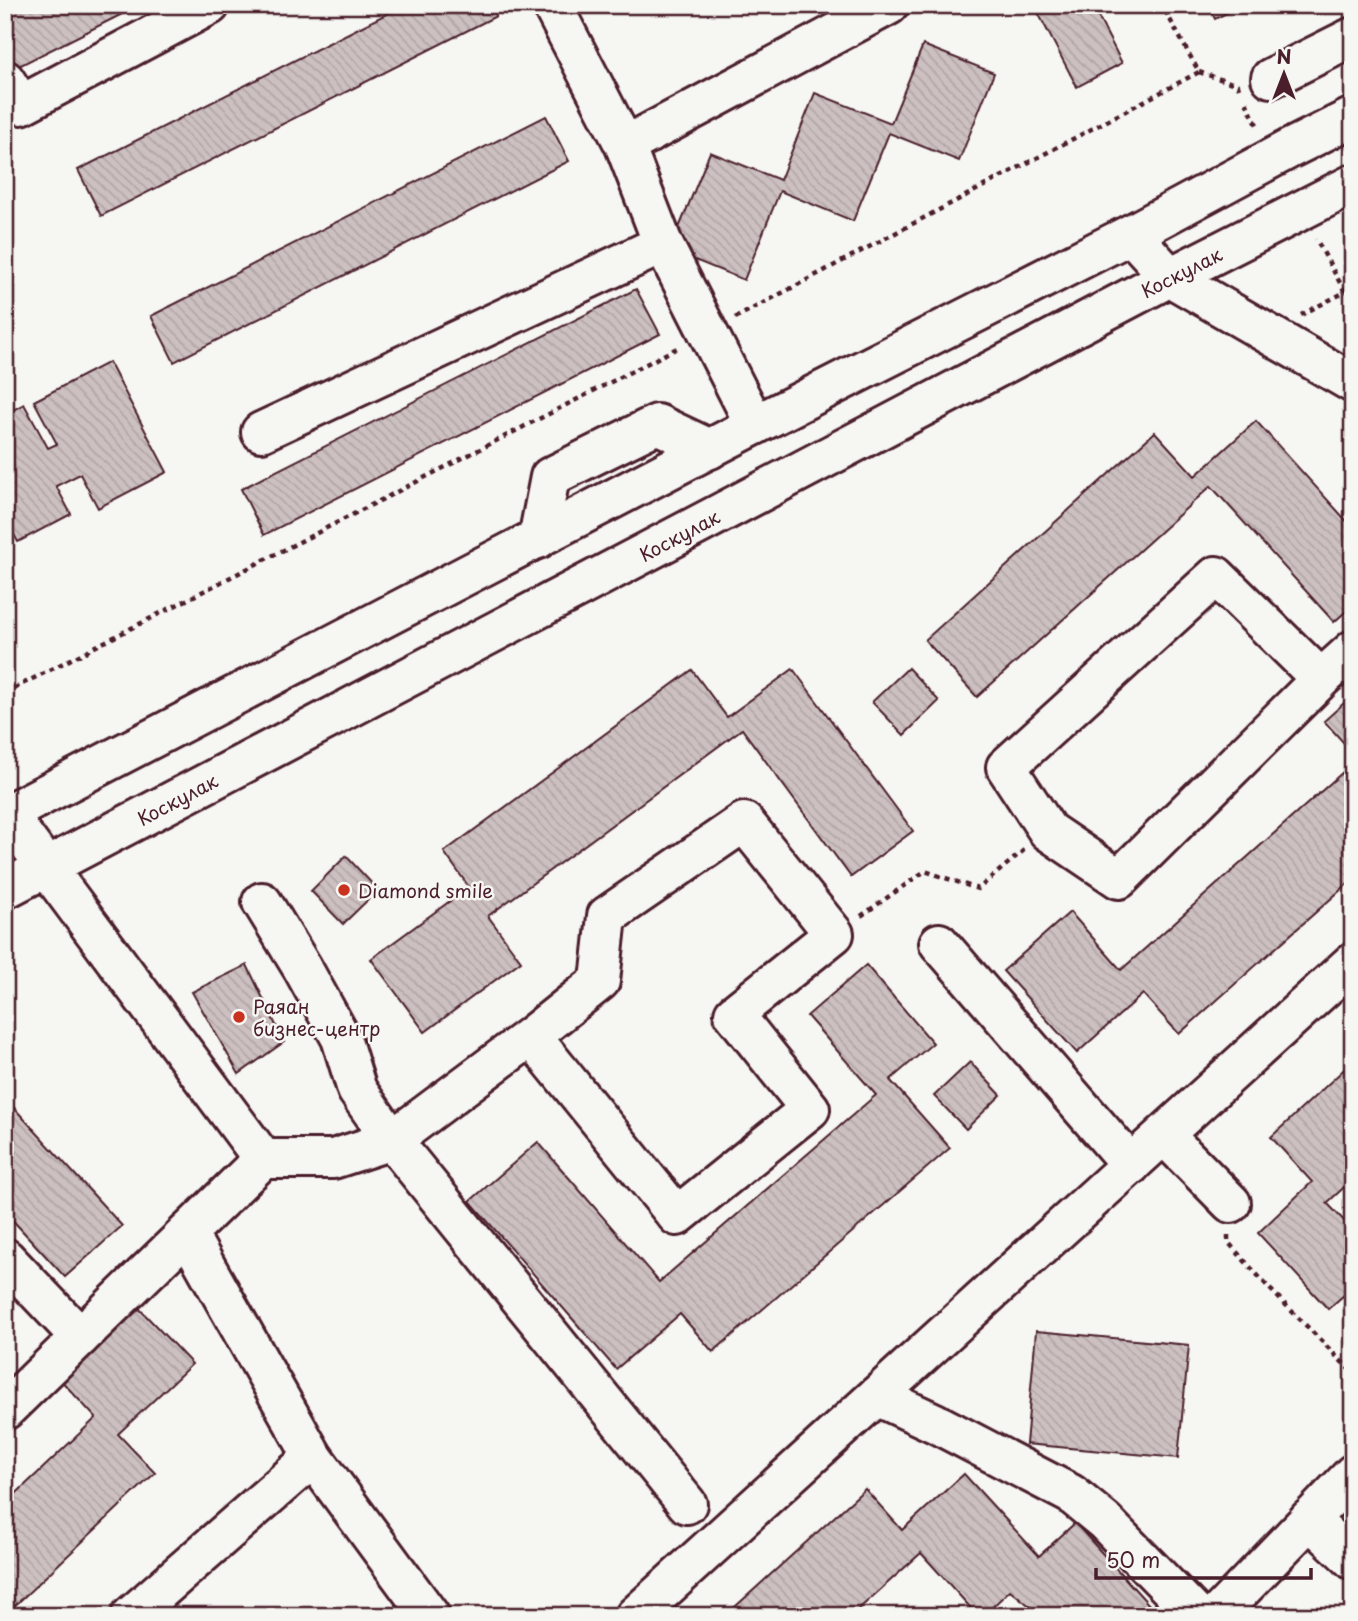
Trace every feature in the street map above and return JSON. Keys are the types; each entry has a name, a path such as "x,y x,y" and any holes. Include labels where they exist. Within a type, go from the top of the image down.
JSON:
{"street":[{"path":"5,80 21,105 210,5"},
{"path":"552,5 625,146 663,244 755,425"},
{"path":"625,146 889,5"},
{"path":"1271,78 1353,37"},
{"path":"262,1160 6,814 1353,117"},
{"name":"Коскулак","path":"5,889 1170,277 1353,184"},
{"path":"1130,234 1170,277 1353,383"},
{"path":"261,432 663,244"},
{"path":"538,539 550,477 657,425 710,449"},
{"path":"1321,679 1216,576 1006,767 1048,831 1119,879 1353,650"},
{"path":"5,1410 262,1160 333,1158 392,1140 600,981 607,916 744,822 834,934 734,1014 810,1109 677,1216 531,1036"},
{"path":"262,902 341,1038 357,1090 392,1140 687,1504"},
{"path":"939,943 1130,1165"},
{"path":"635,1616 1353,962"},
{"path":"1164,1135 1231,1203"},
{"path":"187,1233 313,1457 430,1616"},
{"path":"5,1258 80,1337"},
{"path":"877,1396 1071,1494 1104,1521 1197,1616"},
{"path":"131,1616 313,1457"},
{"path":"1216,1616 1353,1474"},
{"path":"1309,1519 1353,1560"}],"path":[{"path":"5,693 708,332 1199,72 1162,5"},
{"path":"1345,292 1353,288"},
{"path":"834,934 925,871 978,889 1048,831"},
{"path":"1231,1203 1228,1242 1269,1289 1353,1373"}],"building":[{"path":"26,5 140,5 15,68 5,48 5,16"},
{"path":"404,5 491,5 496,16 101,216 78,170"},
{"path":"1034,5 1092,5 1122,63 1077,87"},
{"path":"1208,5 1242,5 1215,19"},
{"path":"923,45 994,73 959,161 889,133 853,221 780,191 744,280 670,250 710,152 780,180 815,93 891,123"},
{"path":"546,116 569,161 174,362 151,316"},
{"path":"636,289 660,334 264,535 241,489"},
{"path":"109,362 167,472 98,508 80,474 56,486 71,514 18,542 5,518 5,414 24,404 48,448 57,444 34,401"},
{"path":"1256,421 1353,528 1353,605 1334,622 1211,486 977,697 925,640 1155,432 1195,476"},
{"path":"908,668 939,701 904,735 872,702"},
{"path":"793,669 913,831 851,877 742,729 488,916 521,961 425,1032 371,959 469,887 444,852 692,670 727,717"},
{"path":"1353,695 1353,753 1324,721"},
{"path":"1353,763 1353,879 1179,1034 1143,994 1077,1053 1003,971 1070,912 1121,970"},
{"name":"Diamond smile","path":"346,856 378,890 343,924 311,891"},
{"name":"Раяан бизнес-центр","path":"247,965 284,1042 239,1074 192,992"},
{"path":"866,965 933,1043 890,1080 950,1148 713,1352 680,1314 616,1369 470,1201 538,1142 659,1282 876,1095 807,1016"},
{"path":"1353,1061 1353,1179 1327,1203 1353,1230 1353,1287 1328,1309 1258,1233 1312,1182 1271,1137"},
{"path":"970,1062 1001,1095 966,1129 934,1096"},
{"path":"5,1098 122,1226 65,1277 5,1212"},
{"path":"133,1302 192,1364 118,1434 155,1473 5,1615 5,1504 96,1418 56,1375"},
{"path":"1036,1331 1189,1345 1178,1458 1026,1444"},
{"path":"964,1474 1039,1556 1075,1523 1151,1607 1141,1616 1042,1616 1010,1590 983,1616 978,1616 921,1553 851,1616 725,1616 865,1489 902,1530"}],"place":[{"name":"Diamond smile","path":"344,890"},
{"name":"Раяан бизнес-центр","path":"239,1017"}]}
